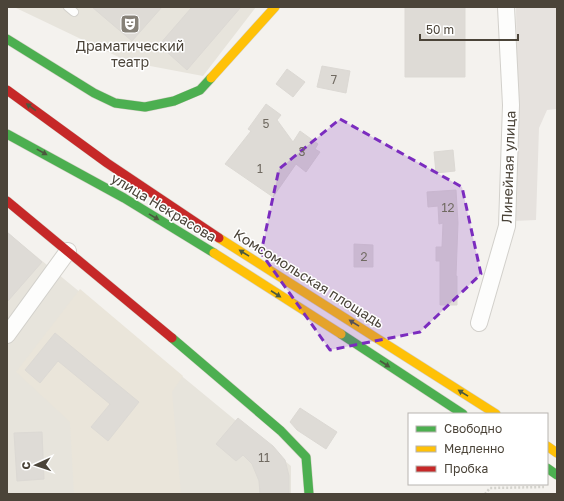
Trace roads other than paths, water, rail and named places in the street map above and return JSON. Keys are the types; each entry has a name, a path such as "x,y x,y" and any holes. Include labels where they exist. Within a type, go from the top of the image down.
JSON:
{"main road":[{"path":"7,39 94,94 115,103 145,107 174,101 200,90 275,7"},
{"name":"улица Некрасова","path":"7,90 107,163"},
{"name":"улица Некрасова","path":"7,134 95,182 184,234 461,413"},
{"name":"Комсомольская площадь","path":"107,163 189,219 494,413"},
{"path":"7,201 280,430 306,457 309,494"},
{"path":"548,447 557,453"},
{"path":"548,469 557,475"}],"street":[{"name":"Линейная улица","path":"479,323 507,226 511,105 506,7"},
{"path":"7,335 68,251"}],"place":[{"name":"Драматический театр","path":"130,24"}]}
